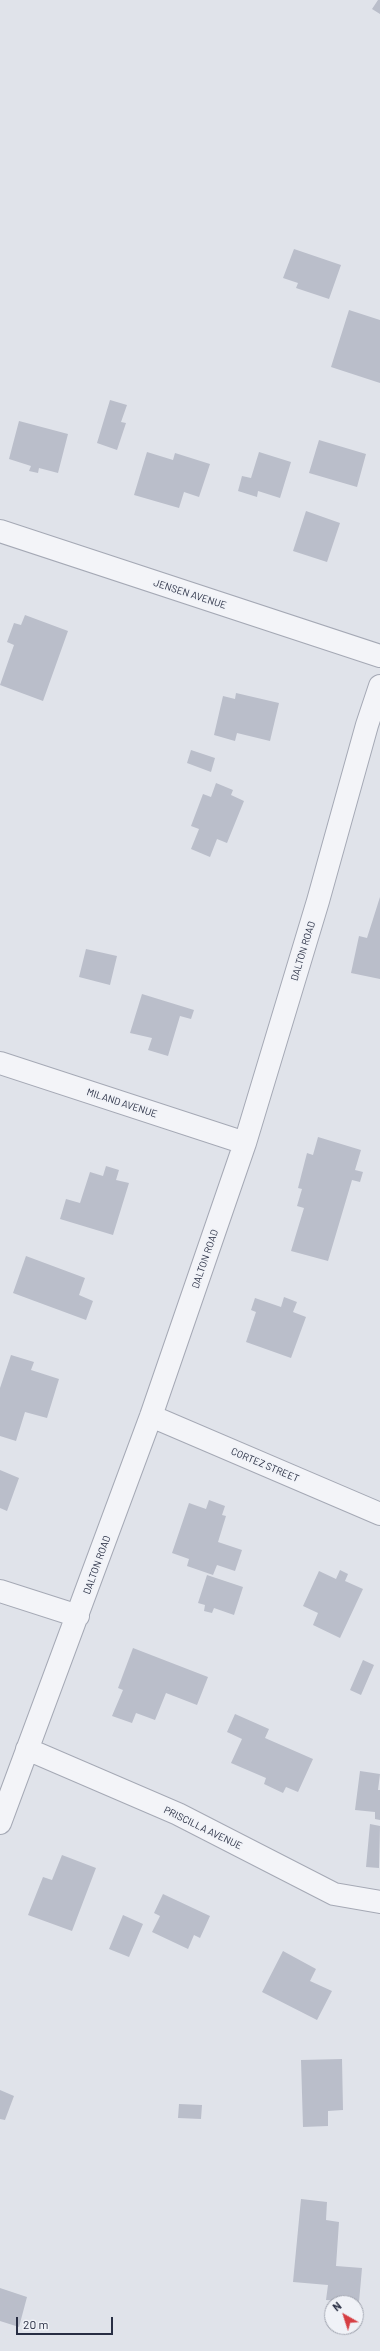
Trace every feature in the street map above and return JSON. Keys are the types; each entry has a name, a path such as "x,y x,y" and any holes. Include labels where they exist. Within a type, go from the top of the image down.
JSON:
{"street":[{"name":"JENSEN AVENUE","path":"0,531 380,656"},
{"name":"DALTON ROAD","path":"0,1823 151,1416 245,1143 316,908 367,725 380,686"},
{"name":"MILAND AVENUE","path":"0,1063 245,1143"},
{"name":"CORTEZ STREET","path":"151,1416 380,1514"},
{"path":"0,1591 78,1616"},
{"name":"PRISCILLA AVENUE","path":"27,1749 178,1814 334,1894 380,1902"}],"building":[{"path":"378,0 380,0 380,14 372,9"},
{"path":"294,249 341,265 329,299 296,288 298,283 283,278"},
{"path":"349,310 380,320 380,383 331,367"},
{"path":"110,400 127,405 121,422 126,423 117,450 97,443"},
{"path":"19,421 68,434 58,473 39,468 38,473 29,471 31,466 9,459"},
{"path":"319,440 366,454 357,487 309,473"},
{"path":"147,452 173,460 175,453 210,464 199,497 184,492 179,508 134,495"},
{"path":"259,452 291,462 280,498 258,491 257,497 238,491 242,476 251,478"},
{"path":"306,511 340,523 327,562 293,551"},
{"path":"25,615 68,631 43,701 0,685 14,645 7,642 14,623 21,625"},
{"path":"236,693 279,703 270,741 237,733 235,741 214,735 223,696 235,699"},
{"path":"191,750 215,758 211,772 187,763"},
{"path":"216,783 233,790 231,795 244,801 227,843 217,839 210,857 191,849 199,829 191,826 203,794 211,797"},
{"path":"380,897 380,979 351,973 359,936 367,938"},
{"path":"86,949 117,956 110,985 79,977"},
{"path":"142,994 194,1010 191,1019 180,1016 168,1056 148,1050 152,1038 130,1033"},
{"path":"318,1137 361,1150 355,1170 363,1172 360,1182 352,1180 328,1261 291,1251 304,1208 297,1206 302,1189 298,1188 307,1153 313,1155"},
{"path":"106,1166 119,1170 116,1180 129,1183 113,1235 60,1219 66,1199 80,1203 90,1172 103,1176"},
{"path":"26,1256 85,1278 79,1295 93,1301 86,1320 13,1293"},
{"path":"284,1297 297,1302 293,1312 306,1317 291,1358 246,1342 256,1312 251,1310 255,1298 281,1307"},
{"path":"11,1355 34,1362 31,1370 59,1379 47,1418 25,1412 16,1441 0,1436 0,1388"},
{"path":"0,1470 19,1478 7,1511 0,1508"},
{"path":"209,1500 225,1506 222,1515 226,1516 218,1542 242,1550 235,1571 217,1565 213,1575 187,1566 189,1559 172,1553 189,1503 206,1509"},
{"path":"340,1570 348,1574 345,1581 363,1589 340,1638 313,1625 318,1613 303,1606 319,1571 336,1579"},
{"path":"207,1575 243,1587 234,1615 214,1608 212,1613 204,1611 205,1605 198,1603"},
{"path":"133,1648 208,1677 197,1705 166,1693 155,1720 136,1713 132,1723 112,1716 123,1690 118,1688"},
{"path":"363,1660 374,1665 361,1695 350,1690"},
{"path":"235,1714 269,1729 265,1738 313,1759 298,1792 286,1787 283,1793 264,1784 266,1778 231,1763 242,1739 227,1732"},
{"path":"360,1771 380,1774 378,1790 380,1790 380,1820 375,1819 375,1812 355,1810"},
{"path":"370,1824 380,1826 379,1868 366,1867"},
{"path":"62,1855 96,1868 72,1931 28,1915 43,1877 52,1880"},
{"path":"163,1894 210,1916 200,1938 194,1935 188,1949 152,1932 160,1916 154,1913"},
{"path":"123,1915 143,1924 129,1957 109,1949"},
{"path":"283,1951 316,1969 310,1981 332,1991 317,2020 262,1992"},
{"path":"342,2059 343,2110 328,2111 328,2126 303,2127 301,2060"},
{"path":"0,2090 14,2096 5,2120 0,2119"},
{"path":"179,2104 202,2105 201,2119 178,2118"},
{"path":"301,2199 327,2202 326,2220 339,2222 336,2266 362,2268 360,2295 327,2295 328,2285 293,2282"},
{"path":"0,2288 27,2297 19,2327 0,2321"}]}
